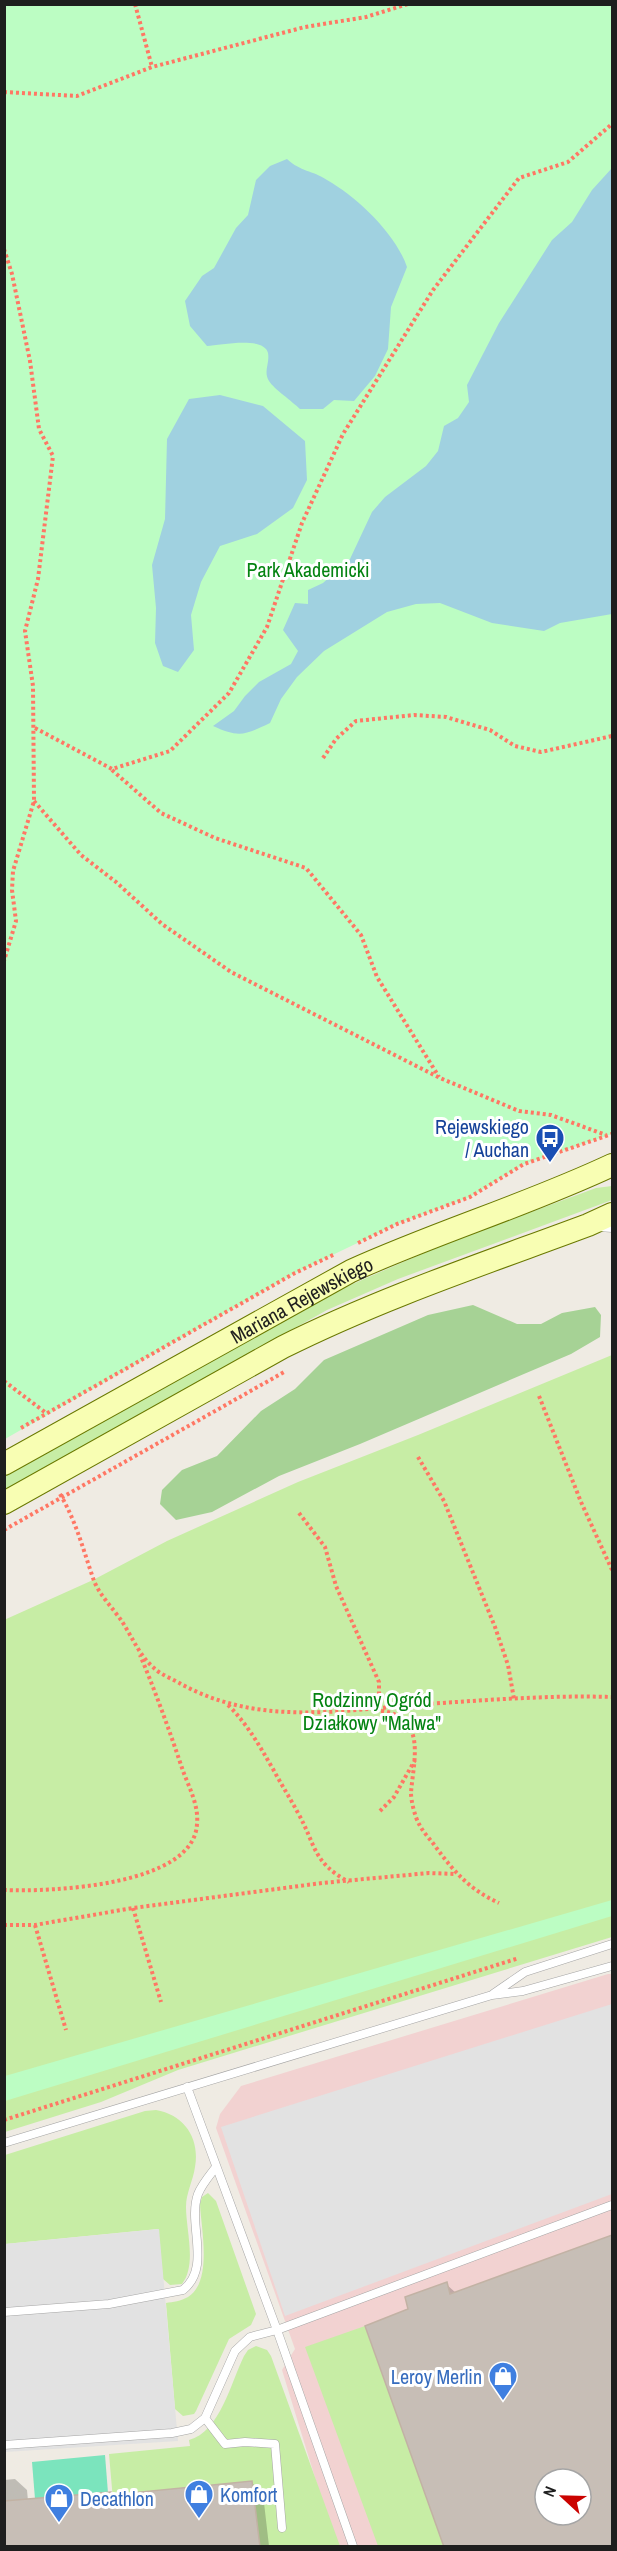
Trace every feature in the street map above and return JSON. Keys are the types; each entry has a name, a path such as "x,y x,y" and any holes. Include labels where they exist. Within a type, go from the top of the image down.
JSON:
{"street":[{"name":"Mariana Rejewskiego","path":"4,1464 351,1271 395,1251 611,1171"},
{"name":"Mariana Rejewskiego","path":"4,1503 283,1347 326,1326 376,1304 612,1214"}],"lane":[{"path":"588,1225 612,1228"},
{"path":"492,1995 525,1972 612,1944"},
{"path":"4,2143 492,1995 523,1991 612,1966"},
{"path":"187,2086 277,2330 353,2547"},
{"path":"4,2312 109,2304 183,2290 192,2279 197,2262 195,2218 198,2195 216,2167"},
{"path":"4,2445 172,2433 191,2428 205,2418 235,2351 250,2337 277,2330 612,2205"},
{"path":"205,2418 225,2444 245,2442 275,2444 282,2528"}],"path":[{"path":"135,4 152,67"},
{"path":"4,92 77,96 152,67 304,27 366,17 408,4"},
{"path":"112,769 170,751 229,693 267,627 302,523 343,434 432,290 519,178 568,162 612,123"},
{"path":"4,249 12,274 27,350 39,429 53,456 38,579 25,631 33,686 34,801 13,871 12,891 16,921 4,961"},
{"path":"323,758 336,739 356,721 414,715 446,717 490,730 515,746 542,753 612,736"},
{"path":"35,728 112,769 162,813 215,838 306,868 361,935 377,977 440,1078"},
{"path":"34,801 81,855 116,882 162,924 231,972 440,1078 519,1111 551,1115 607,1135"},
{"path":"4,1530 282,1375 290,1367"},
{"path":"4,1381 46,1413"},
{"path":"539,1396 585,1511 612,1570"},
{"path":"418,1457 444,1501 495,1627 508,1665 514,1699"},
{"path":"4,1890 27,1891 87,1886 163,1868 188,1850 198,1824 195,1803 156,1692 138,1650 123,1623 93,1580 88,1556 71,1512 50,1478"},
{"path":"300,1512 324,1547 336,1586 379,1683 379,1699 374,1710"},
{"path":"138,1650 154,1669 200,1694 228,1705 257,1710 295,1712 374,1710 423,1704 514,1699 612,1697"},
{"path":"228,1705 243,1720 258,1741 300,1815 309,1841 321,1861 336,1875 350,1882"},
{"path":"374,1710 390,1712 405,1721 413,1735 417,1757 411,1795 418,1824 455,1874 479,1893 500,1903"},
{"path":"380,1811 394,1797 417,1757"},
{"path":"4,1925 35,1925 133,1908 322,1883 350,1882 401,1875 455,1874"},
{"path":"133,1908 161,2002"},
{"path":"35,1925 66,2030"},
{"path":"4,2120 522,1957"}],"shaded area":[{"name":"Leroy Merlin","path":"612,1974 612,2546 336,2546 282,2370 295,2349 216,2128 220,2114 241,2086"},
{"path":"612,2004 612,2194 285,2316 221,2127"},
{"name":"Decathlon","path":"159,2229 178,2441 5,2452 5,2244"}],"green space":[{"name":"Park Akademicki","path":"5,5 612,5 612,1134 524,1164 470,1197 397,1224 295,1273 5,1439"},
{"path":"612,1186 612,1200 398,1279 327,1310 5,1491 5,1476 332,1293 447,1243 596,1188"},
{"path":"473,1305 517,1324 541,1324 562,1313 595,1307 601,1315 600,1337 571,1354 279,1476 212,1512 176,1520 160,1504 162,1490 182,1470 217,1456 261,1411 295,1389 324,1360 428,1315"},
{"name":"Rodzinny Ogród Działkowy \"Malwa\"","path":"612,1355 612,1937 178,2070 101,2102 5,2132 4,1620 93,1580 167,1541 298,1482"},
{"path":"612,1900 612,1916 5,2101 5,2076"},
{"path":"156,2110 175,2117 182,2123 193,2138 195,2147 195,2167 186,2207 190,2257 189,2267 182,2284 170,2285 163,2279 158,2229 5,2244 5,2155 145,2111"},
{"path":"208,2193 216,2201 256,2314 251,2325 229,2339 194,2414 183,2416 175,2409 166,2303 188,2297 196,2289 201,2279 204,2254 200,2204 202,2197"},
{"path":"365,2326 444,2546 378,2546 305,2347"},
{"name":"Komfort","path":"256,2346 267,2350 271,2356 340,2546 117,2546 109,2454 190,2446 189,2440 200,2435 217,2417 244,2356 248,2350"},
{"path":"105,2455 108,2493 35,2499 32,2462"}],"water":[{"path":"287,159 339,187 363,206 385,229 402,254 407,267 391,307 388,349 375,376 354,401 334,400 323,409 300,409 271,384 267,374 268,353 265,348 251,343 207,346 190,326 185,301 202,276 214,268 236,228 248,215 256,180 270,166"},
{"path":"612,168 612,614 560,623 544,631 492,623 440,603 416,604 387,612 324,651 297,677 281,699 270,723 242,734 213,726 234,711 259,682 291,664 298,651 283,630 295,603 308,604 308,590 323,583 350,559 372,512 385,497 426,466 438,451 444,426 458,418 469,402 467,385 499,323 552,240 572,222 592,190"},
{"path":"220,395 263,406 305,441 307,480 293,508 257,534 220,546 201,582 191,615 194,650 178,672 163,666 155,643 156,608 152,565 165,519 167,439 189,399"}],"building":[{"name":"Leroy Merlin","path":"612,2235 612,2547 444,2547 365,2326 408,2309 405,2297 447,2282 450,2294"},
{"path":"252,2481 260,2547 4,2547 4,2501 111,2492 111,2495"}],"place":[{"name":"Rejewskiego / Auchan","path":"550,1164"},
{"name":"Leroy Merlin","path":"503,2402"},
{"name":"Komfort","path":"199,2520"},
{"name":"Decathlon","path":"59,2524"}]}
